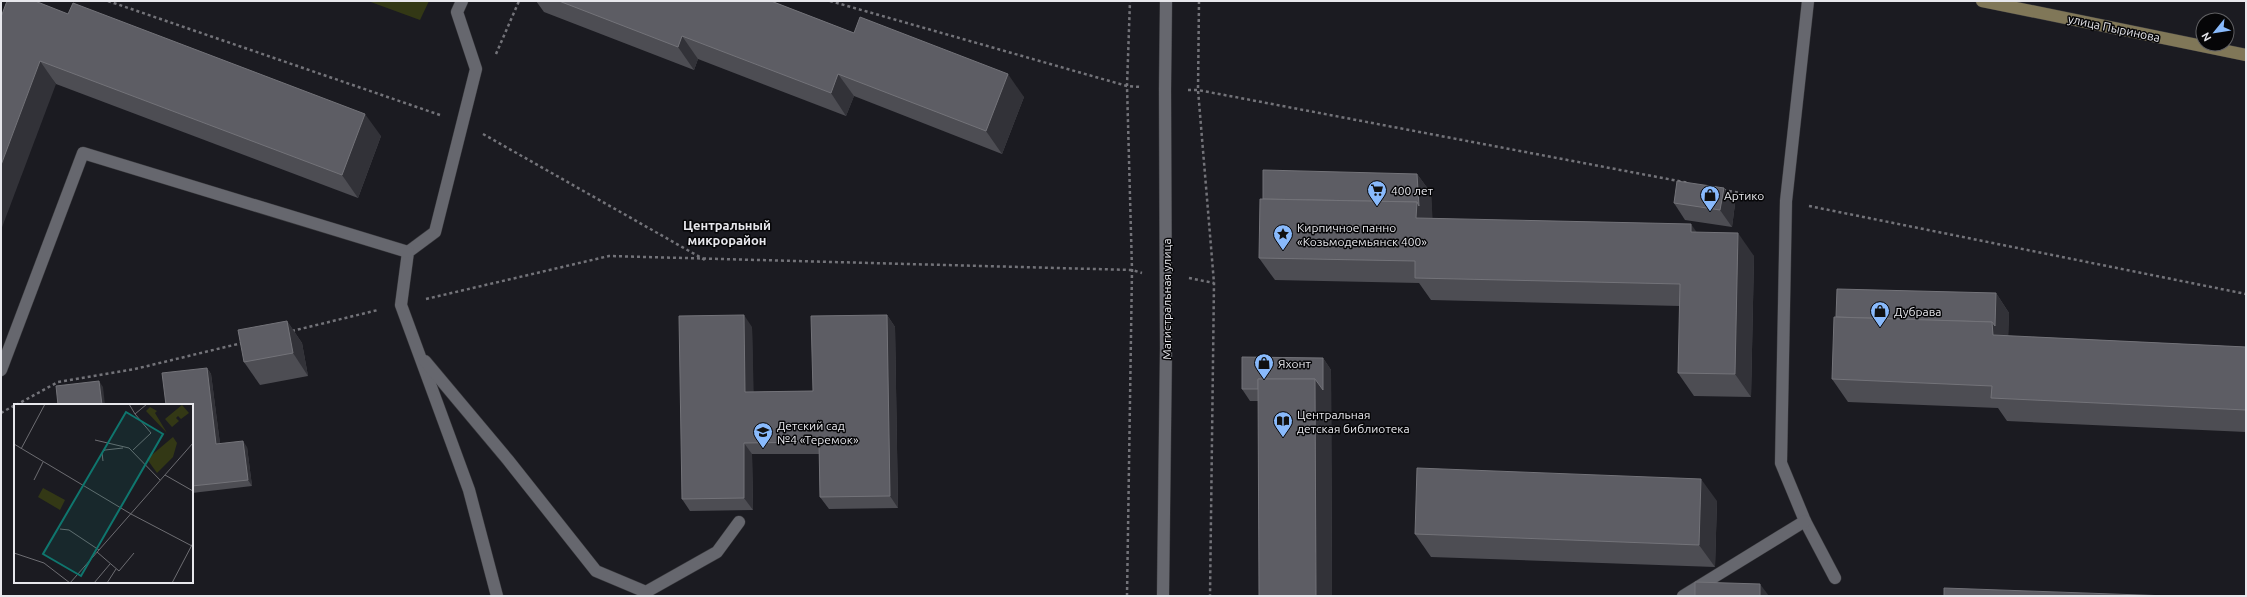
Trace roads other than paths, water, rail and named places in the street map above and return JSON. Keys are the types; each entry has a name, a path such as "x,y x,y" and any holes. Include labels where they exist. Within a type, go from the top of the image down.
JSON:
{"main road":[{"name":"улица Пыринова","path":"1982,1 2246,55"}],"street":[{"path":"462,1 457,12 476,69 461,122 435,232 408,252 402,305 469,490 497,596"},
{"name":"Магистральная улица","path":"1163,596 1166,348 1166,1"},
{"path":"1808,1 1786,202 1781,463 1805,521 1835,578"},
{"path":"1,370 83,153 408,252"},
{"path":"420,355 508,460 596,571 646,592 717,552 739,522"},
{"path":"1683,596 1805,521"}],"place":[{"name":"400 лет","path":"1377,207"},
{"name":"Артико","path":"1710,212"},
{"name":"Кирпичное панно «Козьмодемьянск 400»","path":"1283,251"},
{"name":"Дубрава","path":"1880,328"},
{"name":"Яхонт","path":"1264,380"},
{"name":"Центральная детская библиотека","path":"1283,438"},
{"name":"Детский сад №4 «Теремок»","path":"763,449"}],"district":[{"name":"Центральный микрорайон","path":"727,232"}]}
